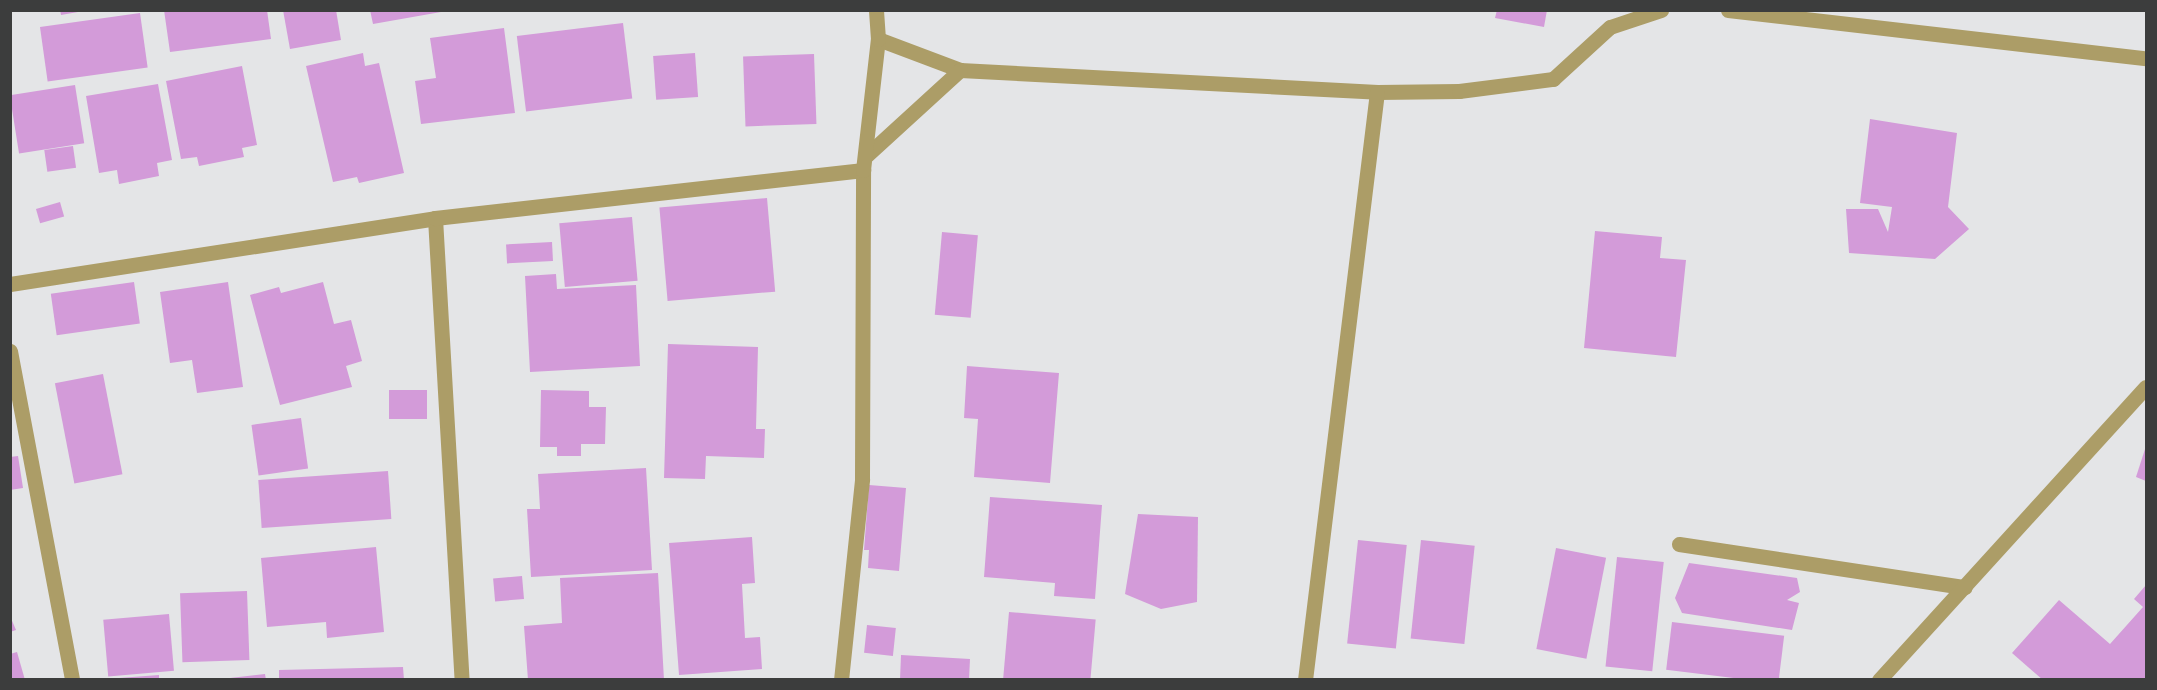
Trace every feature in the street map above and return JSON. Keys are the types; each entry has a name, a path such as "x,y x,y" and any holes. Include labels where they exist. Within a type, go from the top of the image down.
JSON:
{"street":[{"path":"841,680 862,479 863,170 867,155 878,39 876,10"},
{"path":"878,39 960,70 1377,92 1491,88 1553,79 1610,27 1660,10"},
{"path":"1728,10 2146,58"},
{"path":"867,155 960,70"},
{"path":"1305,680 1377,92"},
{"path":"10,284 435,218 863,170"},
{"path":"435,218 462,680"},
{"path":"10,351 72,680"},
{"path":"1879,680 2146,387"},
{"path":"1679,544 1965,587"}],"building":[{"path":"60,10 77,10 78,12 61,15"},
{"path":"164,10 267,10 271,39 170,52"},
{"path":"283,10 336,10 341,40 290,49"},
{"path":"370,10 441,10 441,12 373,24"},
{"path":"1497,10 1547,10 1544,27 1495,18"},
{"path":"140,13 148,67 48,82 40,27"},
{"path":"623,23 632,98 526,111 517,36"},
{"path":"504,28 515,113 421,124 415,81 436,78 430,38"},
{"path":"363,53 365,66 379,63 404,173 359,183 357,177 333,182 306,66"},
{"path":"695,53 698,97 656,100 653,56"},
{"path":"814,54 816,124 745,126 743,56"},
{"path":"242,66 257,145 242,148 244,157 199,166 197,157 181,159 166,81"},
{"path":"158,84 172,160 157,163 159,176 119,184 117,170 99,173 86,96"},
{"path":"75,85 84,143 19,154 10,95"},
{"path":"1870,119 1957,133 1948,207 1969,229 1935,259 1849,253 1846,209 1878,209 1888,232 1892,207 1860,203"},
{"path":"73,146 76,168 47,172 44,150"},
{"path":"767,198 775,292 668,301 659,207"},
{"path":"60,202 64,216 40,223 36,209"},
{"path":"632,217 638,281 565,287 559,223"},
{"path":"1595,231 1662,237 1660,258 1686,260 1676,357 1584,348"},
{"path":"942,232 978,235 971,318 935,315"},
{"path":"552,242 553,261 507,263 506,244"},
{"path":"556,274 557,289 636,285 640,366 530,372 525,276"},
{"path":"134,282 140,324 57,335 51,294"},
{"path":"228,282 243,387 197,393 192,360 170,363 160,292"},
{"path":"323,282 334,324 351,320 362,361 346,366 352,387 280,405 250,295 279,287 281,293"},
{"path":"668,344 758,347 756,429 765,429 764,458 706,456 705,479 664,478"},
{"path":"967,366 1059,373 1050,483 974,477 978,419 964,418"},
{"path":"103,374 122,474 74,483 55,383"},
{"path":"389,390 427,390 427,419 389,419"},
{"path":"541,390 589,391 589,407 606,407 605,444 581,444 581,456 557,456 557,447 540,447"},
{"path":"301,418 308,469 259,475 251,425"},
{"path":"2146,446 2146,481 2136,477"},
{"path":"18,456 23,488 10,490 10,457"},
{"path":"646,468 652,570 531,577 527,509 540,509 538,474"},
{"path":"388,471 391,519 262,528 258,480"},
{"path":"869,485 906,488 899,571 868,568 869,550 864,550"},
{"path":"990,497 1102,505 1095,599 1054,596 1055,583 984,577"},
{"path":"1138,514 1198,517 1197,602 1161,609 1125,594"},
{"path":"752,537 755,583 742,584 745,638 760,637 762,669 679,675 669,543"},
{"path":"1358,540 1407,545 1396,649 1347,643"},
{"path":"1421,540 1475,546 1464,644 1411,638"},
{"path":"376,547 384,632 327,638 326,622 267,627 261,558"},
{"path":"1556,548 1606,558 1586,659 1536,649"},
{"path":"1617,557 1664,562 1652,671 1606,666"},
{"path":"1689,563 1797,578 1800,592 1787,600 1799,603 1792,630 1682,613 1675,598"},
{"path":"658,573 664,680 528,680 524,626 562,623 560,578"},
{"path":"522,576 524,599 495,601 493,579"},
{"path":"2146,585 2146,680 2043,680 2012,653 2059,600 2110,644 2143,607 2134,599"},
{"path":"247,591 249,660 182,662 180,593"},
{"path":"1009,612 1096,620 1090,680 1003,680"},
{"path":"169,614 174,671 108,677 103,620"},
{"path":"10,616 16,630 10,632"},
{"path":"1672,622 1784,636 1779,680 1751,680 1666,670"},
{"path":"867,625 896,628 893,656 864,653"},
{"path":"17,652 25,680 10,680 10,654"},
{"path":"901,655 970,659 969,680 900,680"},
{"path":"403,667 404,680 279,680 279,670"},
{"path":"265,674 266,680 230,680 230,678"},
{"path":"159,675 159,680 119,680 119,678"}]}
